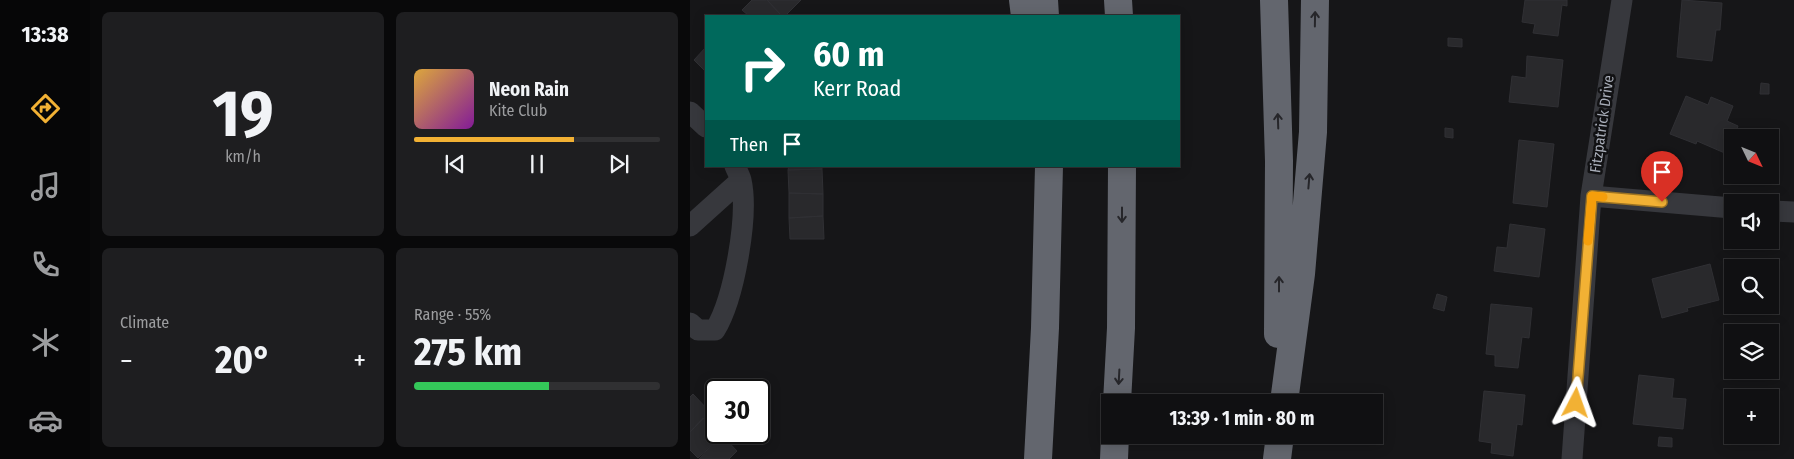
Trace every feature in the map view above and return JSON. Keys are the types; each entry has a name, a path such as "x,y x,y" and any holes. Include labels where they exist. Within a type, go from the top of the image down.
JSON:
{"highway":[{"path":"1023,0 1025,15"},
{"path":"1044,0 1045,15"},
{"path":"1118,0 1119,15"},
{"path":"1274,0 1279,171 1278,330 1274,394"},
{"path":"1285,394 1301,274 1313,132 1315,0"},
{"path":"1032,167 1036,328 1036,459"},
{"path":"1036,459 1045,328 1049,167"},
{"path":"1117,394 1121,328 1122,167"},
{"path":"1114,459 1115,444"},
{"path":"1270,459 1271,444"},
{"path":"1276,459 1278,444"}],"street":[{"name":"Fitzpatrick Drive","path":"1572,459 1592,196 1622,0"},
{"path":"690,112 705,126"},
{"path":"690,226 738,173"},
{"path":"690,323 698,330 715,330 723,318 732,287 743,216 738,173"},
{"path":"1592,196 1724,207"},
{"path":"1779,211 1794,212"}],"building":[{"path":"752,0 767,0 781,15 748,15 742,10"},
{"path":"767,0 801,0 786,15 781,15"},
{"path":"1525,0 1567,0 1567,6 1562,5 1558,36 1533,33 1535,24 1522,22"},
{"path":"1682,0 1722,3 1720,30 1716,30 1712,61 1677,57"},
{"path":"1448,38 1462,39 1462,47 1448,46"},
{"path":"705,48 705,71 694,60"},
{"path":"1527,56 1563,60 1558,107 1509,102 1512,76 1526,78"},
{"path":"1761,83 1769,84 1769,94 1760,94"},
{"path":"1686,96 1708,105 1711,97 1733,106 1727,121 1738,126 1737,129 1724,129 1724,153 1697,141 1696,144 1670,134"},
{"path":"1445,128 1453,129 1453,138 1445,137"},
{"path":"1519,140 1554,144 1547,207 1513,203"},
{"path":"789,167 822,167 822,169 788,170"},
{"path":"822,169 823,194 789,193 788,170"},
{"path":"789,193 823,194 823,216 789,218"},
{"path":"823,216 824,239 790,239 789,218"},
{"path":"1510,224 1545,229 1539,277 1494,271 1497,247 1507,248"},
{"path":"1710,264 1719,300 1687,308 1688,311 1662,318 1652,279"},
{"path":"1437,294 1447,297 1444,311 1433,308"},
{"path":"1491,304 1532,308 1529,338 1522,337 1518,368 1495,366 1495,355 1486,354"},
{"path":"1639,375 1674,379 1672,398 1686,399 1683,429 1633,424"},
{"path":"1484,391 1525,395 1522,425 1517,424 1513,456 1491,453 1492,443 1479,441"},
{"path":"693,394 705,407 705,417 690,432 690,397"},
{"path":"703,418 705,420 705,444 711,444 698,458 690,450 690,432"},
{"path":"1659,437 1672,438 1672,447 1658,446"},
{"path":"712,444 730,444 737,451 729,459 699,459"}],"slow traffic":[{"path":"1588,241 1592,196 1603,197"}],"route":[{"path":"1576,403 1592,196 1662,202"}]}
